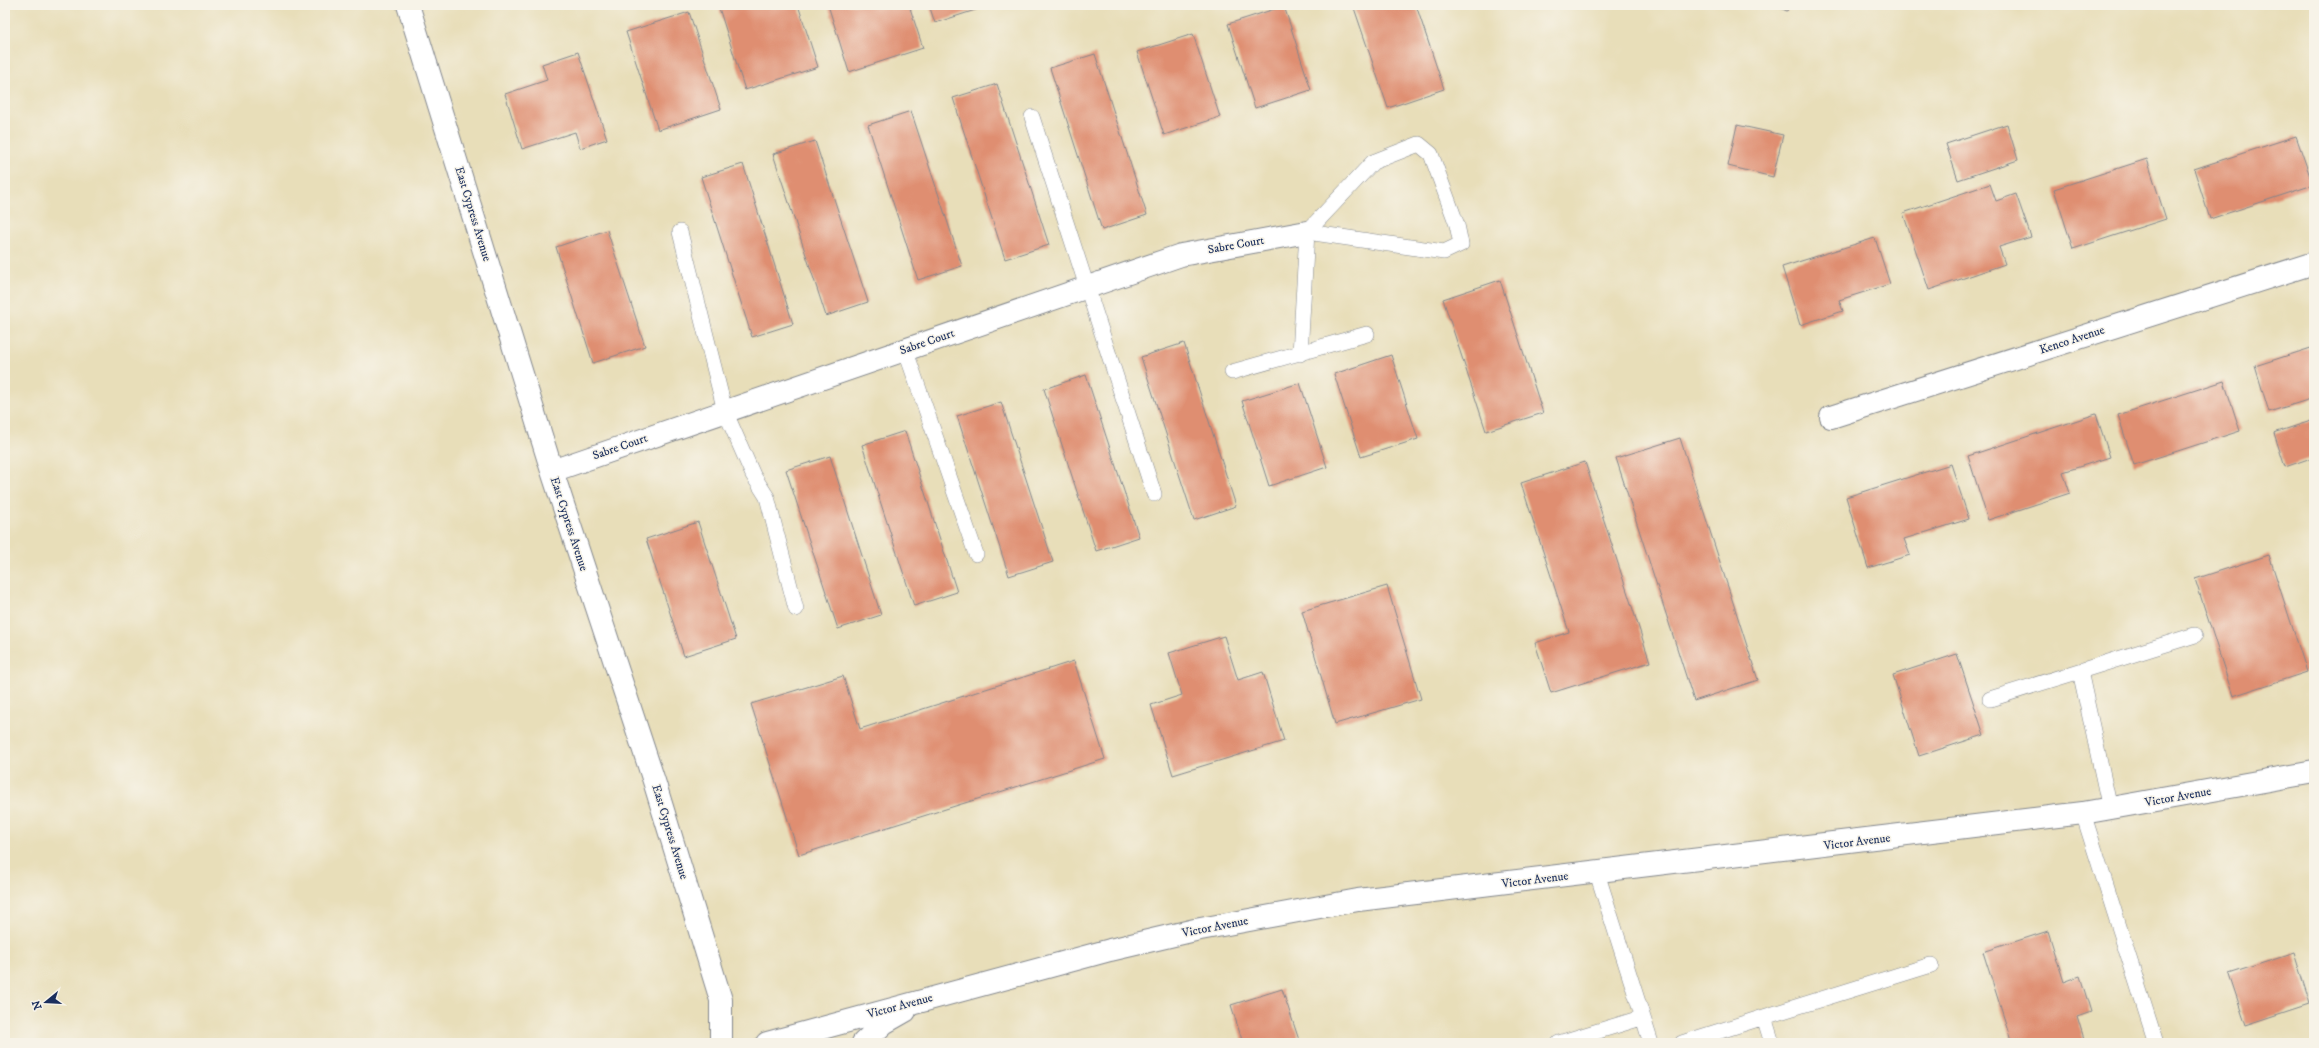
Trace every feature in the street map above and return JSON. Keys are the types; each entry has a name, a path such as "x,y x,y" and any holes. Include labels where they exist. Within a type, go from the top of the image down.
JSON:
{"street":[{"name":"East Cypress Avenue","path":"413,6 552,471 654,781 721,1000 721,1043"},
{"name":"Sabre Court","path":"552,471 1181,255 1307,232"},
{"name":"Kenco Avenue","path":"1831,417 2314,263"},
{"name":"Victor Avenue","path":"767,1043 926,998 1195,930 1358,900 2083,813 2314,772"},
{"path":"863,1043 884,1023 926,998"}],"lane":[{"path":"1032,117 1154,494"},
{"path":"1300,354 1307,232 1373,162 1419,144 1431,154 1457,225 1461,244 1444,252 1307,232"},
{"path":"680,232 725,411 753,475 767,497 796,609"},
{"path":"1232,372 1367,334"},
{"path":"905,349 976,554"},
{"path":"1990,699 2195,635"},
{"path":"2080,672 2110,809"},
{"path":"2083,813 2156,1043"},
{"path":"1597,872 1650,1043"},
{"path":"1682,1043 1931,965"},
{"path":"1764,1017 1772,1043"},
{"path":"1559,1043 1641,1018"}],"building":[{"path":"729,5 798,5 818,67 745,90 719,8"},
{"path":"828,5 909,5 923,48 849,72"},
{"path":"929,5 991,5 935,23"},
{"path":"1353,5 1416,5 1444,89 1388,108"},
{"path":"1773,5 1790,5 1787,11"},
{"path":"1284,6 1311,90 1255,108 1228,24"},
{"path":"689,12 721,109 658,130 626,32"},
{"path":"1193,34 1220,117 1164,135 1137,52"},
{"path":"578,52 607,139 580,148 575,132 522,149 505,94 547,80 542,64"},
{"path":"1095,54 1147,215 1102,230 1050,68"},
{"path":"997,84 1049,245 1005,259 953,98"},
{"path":"911,111 962,266 918,280 868,125"},
{"path":"2007,124 2018,160 1958,180 1946,144"},
{"path":"1737,125 1783,135 1773,177 1728,166"},
{"path":"2296,136 2313,185 2210,219 2194,169"},
{"path":"815,141 868,302 826,316 773,154"},
{"path":"2147,159 2166,219 2073,249 2054,189"},
{"path":"743,164 793,324 752,337 701,177"},
{"path":"1990,184 1996,201 2016,194 2031,237 1999,247 2005,264 1929,290 1903,213"},
{"path":"607,230 645,346 593,363 556,247"},
{"path":"1875,238 1890,284 1839,300 1843,311 1800,325 1782,267"},
{"path":"1500,280 1543,413 1486,431 1443,299"},
{"path":"1184,343 1236,506 1194,520 1141,357"},
{"path":"2314,347 2314,398 2269,412 2255,366"},
{"path":"1391,355 1418,439 1361,457 1334,374"},
{"path":"1086,375 1139,537 1096,551 1044,389"},
{"path":"2224,381 2240,431 2134,465 2118,415"},
{"path":"1300,383 1327,467 1269,486 1242,401"},
{"path":"1001,402 1053,562 1009,576 957,416"},
{"path":"2096,414 2110,457 2063,472 2070,493 1988,520 1968,456"},
{"path":"2314,420 2314,457 2285,467 2274,433"},
{"path":"905,431 957,592 914,606 862,445"},
{"path":"1680,438 1758,680 1694,701 1616,458"},
{"path":"830,456 881,615 838,629 786,470"},
{"path":"1585,462 1650,662 1551,693 1535,643 1569,632 1521,483"},
{"path":"1951,464 1969,519 1904,539 1910,555 1868,568 1846,497"},
{"path":"698,522 736,639 684,656 646,539"},
{"path":"2269,555 2307,672 2233,696 2195,579"},
{"path":"1387,586 1421,699 1335,724 1302,611"},
{"path":"1224,636 1238,680 1263,672 1284,741 1173,775 1151,705 1182,695 1169,653"},
{"path":"1957,654 1984,735 1919,756 1893,675"},
{"path":"1074,661 1105,759 799,855 751,704 843,676 860,729"},
{"path":"2048,931 2064,982 2080,976 2091,1012 2077,1017 2085,1043 2012,1043 1983,952"},
{"path":"2294,953 2310,1004 2246,1025 2229,974"},
{"path":"1282,989 1300,1043 1243,1043 1231,1005"}]}
